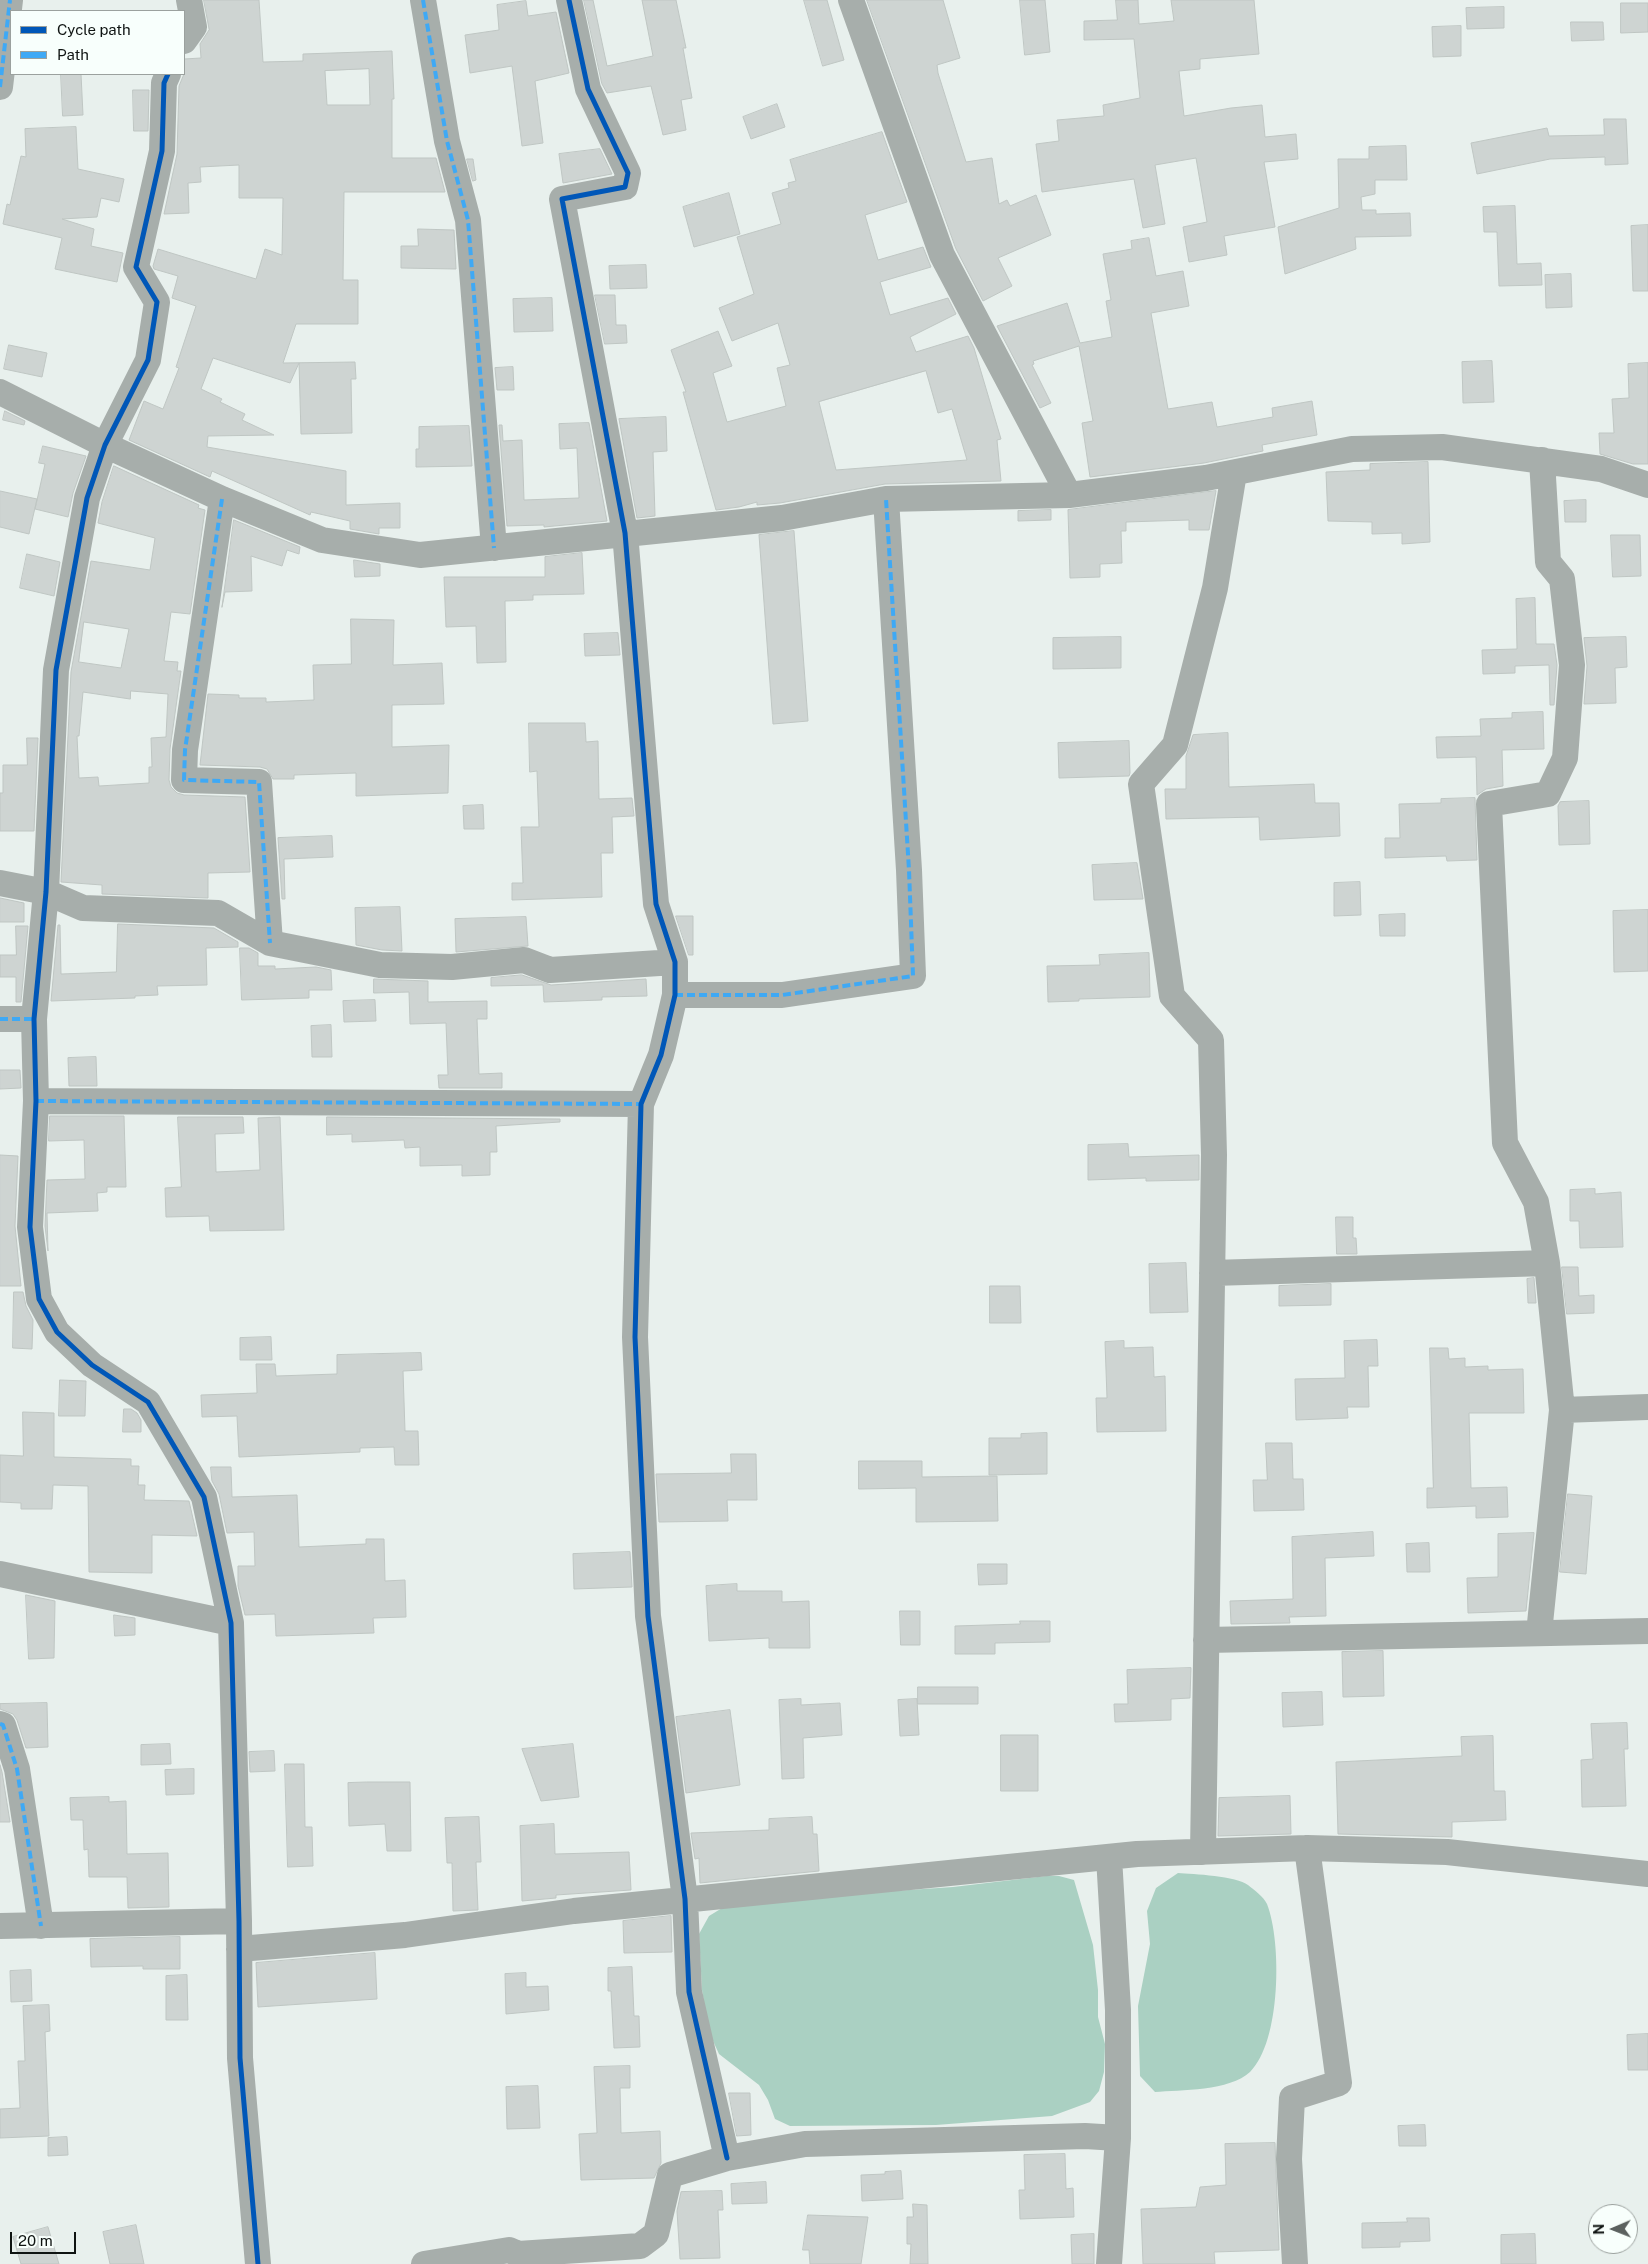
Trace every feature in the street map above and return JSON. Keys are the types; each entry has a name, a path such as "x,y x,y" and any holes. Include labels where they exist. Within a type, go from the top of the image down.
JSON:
{"street":[{"path":"0,87 10,0"},
{"path":"185,40 194,27 189,0"},
{"path":"423,0 446,141 468,220 494,548"},
{"path":"569,0 588,89 628,172 625,187 562,199 626,533 656,904 675,962 675,995 661,1055 641,1104 635,1337 648,1616 685,1899 689,1992 727,2158"},
{"path":"850,0 942,255 1069,495"},
{"path":"168,75 164,83 162,151 136,267 157,302 148,360 105,445 87,498 56,670 46,892 34,1019 36,1101 30,1226 39,1299 57,1332 92,1365 148,1402 204,1497 231,1623 239,1921 240,2058 258,2264"},
{"path":"0,392 105,445 222,499 322,540 420,555 782,518 886,499 1069,495 1206,478 1352,449 1442,447 1602,468 1648,485"},
{"path":"1539,1633 1562,1410 1548,1263 1536,1202 1505,1143 1489,804 1548,794 1566,758 1572,665 1562,578 1548,562 1542,460"},
{"path":"1203,1852 1214,1155 1211,1040 1172,996 1141,784 1175,745 1215,588 1234,473"},
{"path":"222,499 185,750 184,780 259,782 270,943"},
{"path":"675,995 782,995 913,976 909,870 886,499"},
{"path":"0,882 46,892 83,908 218,913 270,943 380,965 452,967 524,960 550,970 675,962"},
{"path":"0,1019 34,1019"},
{"path":"36,1101 641,1104"},
{"path":"1212,1273 1548,1263"},
{"path":"1562,1410 1648,1407"},
{"path":"0,1574 231,1623"},
{"path":"1206,1640 1648,1631"},
{"path":"0,1724 3,1726 17,1769 41,1926"},
{"path":"239,1949 405,1935 685,1899 1109,1857 1308,1848 1447,1852 1648,1874"},
{"path":"1295,2264 1289,2159 1292,2098 1339,2083 1308,1848"},
{"path":"1108,2264 1118,2138 1118,2010 1109,1857"},
{"path":"0,1926 239,1921"},
{"path":"424,2264 510,2257 518,2254 601,2256 640,2246 656,2234 670,2175 727,2158 805,2144 1085,2136 1118,2138"}],"shaded area":[{"path":"1178,1873 1235,1879 1248,1885 1264,1899 1272,1921 1275,1942 1276,1991 1268,2038 1260,2058 1250,2072 1230,2083 1218,2086 1155,2092 1140,2076 1138,2006 1150,1944 1147,1911 1156,1888"},
{"path":"1059,1876 1074,1880 1093,1945 1098,1990 1098,2017 1105,2044 1104,2072 1099,2091 1090,2102 1052,2116 936,2125 790,2126 775,2119 768,2100 759,2085 719,2054 709,2032 702,1990 699,1934 709,1916 732,1902 953,1887"}],"building":[{"path":"204,0 259,0 263,62 303,61 303,54 392,51 394,99 392,99 392,158 436,158 445,192 344,192 343,280 358,280 358,324 296,324 283,363 355,362 356,379 351,379 352,433 301,434 299,363 290,383 213,358 201,389 222,399 220,402 245,414 242,420 274,435 208,436 207,447 346,471 346,505 400,503 400,528 379,528 379,534 350,529 350,521 311,512 310,515 212,471 210,477 129,440 144,401 163,409 179,368 176,367 196,306 172,298 178,276 154,269 153,266 158,249 256,279 265,249 282,255 283,198 239,198 239,165 200,167 201,182 188,183 189,213 164,214 177,154 179,86 185,75 185,59 201,58 200,44 209,30","holes":["369,69 370,105 327,105 325,71"]},
{"path":"584,0 593,0 607,66 653,56 642,0 676,0 686,48 683,48 692,98 681,100 686,130 663,135 651,86 607,93 602,84"},
{"path":"804,0 827,0 844,60 823,66"},
{"path":"867,0 943,0 960,58 937,65 938,73 966,162 992,158 999,204 1007,200 1010,206 1036,195 1051,235 998,258 1012,286 983,301 956,249"},
{"path":"1020,0 1045,0 1050,52 1025,55"},
{"path":"1116,0 1138,0 1139,24 1174,21 1171,0 1254,0 1259,54 1200,59 1200,69 1179,71 1184,116 1262,105 1265,137 1296,134 1298,159 1264,162 1275,227 1224,236 1227,255 1189,262 1183,227 1207,222 1196,158 1155,165 1165,224 1143,228 1134,179 1042,192 1036,144 1059,141 1057,120 1104,116 1103,105 1140,98 1134,39 1084,40 1084,21 1117,20"},
{"path":"526,1 528,16 556,12 569,73 535,81 543,143 522,146 512,66 470,73 465,35 499,30 497,5"},
{"path":"1621,3 1648,3 1648,32 1621,33"},
{"path":"1504,7 1504,28 1467,29 1466,8"},
{"path":"1571,22 1603,22 1604,40 1572,41"},
{"path":"1461,26 1461,56 1433,57 1432,27"},
{"path":"61,75 81,75 83,115 63,116"},
{"path":"133,90 149,90 148,131 134,131"},
{"path":"777,104 785,127 751,139 743,117"},
{"path":"1604,119 1626,119 1628,164 1605,165 1605,157 1550,159 1477,174 1471,143 1547,128 1549,136 1604,135"},
{"path":"76,127 78,169 124,179 119,202 101,198 97,217 62,219 94,229 91,246 123,253 117,282 55,269 62,238 3,224 7,204 10,205 21,156 26,157 25,129"},
{"path":"882,132 907,202 865,215 878,260 923,247 931,267 880,282 890,315 948,298 956,314 910,337 916,352 968,336 974,348 1001,439 997,440 1001,481 885,484 780,503 757,505 757,502 716,510 683,392 686,392 671,350 718,331 732,366 713,373 727,422 786,406 777,368 790,365 778,323 732,341 719,308 754,294 737,237 781,224 772,193 789,188 788,183 796,181 790,160","holes":["926,371 938,413 952,409 967,460 836,470 819,402"]},
{"path":"1406,146 1407,180 1375,180 1375,194 1361,197 1362,210 1376,210 1376,214 1410,213 1411,236 1355,237 1356,249 1285,274 1278,227 1339,208 1338,159 1369,159 1369,147"},
{"path":"600,149 612,174 563,183 559,154"},
{"path":"467,159 473,159 476,180 473,181"},
{"path":"729,193 740,234 694,247 683,207"},
{"path":"1515,206 1517,264 1541,263 1542,285 1499,286 1497,232 1484,232 1483,207"},
{"path":"1648,225 1648,291 1633,291 1631,226"},
{"path":"418,229 454,230 456,269 401,268 401,246 418,246"},
{"path":"1149,238 1156,276 1183,271 1189,306 1151,313 1168,409 1212,402 1217,427 1273,417 1272,408 1312,401 1317,435 1262,445 1263,451 1204,463 1090,477 1082,423 1093,421 1079,346 1033,361 1034,364 1032,365 1051,403 1040,408 997,326 1067,303 1080,343 1112,337 1106,301 1111,300 1103,254 1132,249 1131,241"},
{"path":"646,265 647,288 610,289 609,266"},
{"path":"1571,274 1572,307 1546,308 1545,275"},
{"path":"595,295 615,295 616,325 626,325 627,343 605,344"},
{"path":"552,298 553,331 514,332 513,299"},
{"path":"9,345 47,353 42,377 4,369"},
{"path":"1492,361 1494,402 1463,403 1462,362"},
{"path":"1648,363 1648,464 1633,464 1600,454 1599,433 1614,433 1612,399 1629,398 1628,364"},
{"path":"513,367 514,390 497,390 495,368"},
{"path":"5,411 25,421 24,425 3,420"},
{"path":"666,417 667,451 653,452 655,516 637,518 619,419"},
{"path":"589,423 607,521 544,527 544,525 507,526 499,425 502,425 503,441 522,440 524,500 579,498 577,448 560,449 559,424"},
{"path":"469,426 472,466 416,467 416,449 419,449 419,427"},
{"path":"43,446 86,456 73,493 68,517 35,509 45,464 39,463"},
{"path":"1428,462 1430,542 1402,544 1402,533 1372,534 1372,522 1328,521 1326,472 1370,470 1370,464"},
{"path":"114,466 199,505 198,508 205,510 190,614 171,612 164,661 178,662 177,671 181,671 170,749 169,780 171,787 177,793 184,795 245,797 250,872 208,873 208,898 102,894 102,885 61,882 71,672 91,561 150,570 155,538 98,523 102,502","holes":["84,622 129,629 121,668 79,662","131,691 168,694 166,737 151,738 152,767 149,767 149,783 99,786 98,777 79,778 77,736 79,736 83,692 130,699"]},
{"path":"0,491 37,499 29,534 0,527"},
{"path":"1216,491 1209,530 1189,530 1189,520 1126,522 1126,531 1121,531 1122,563 1100,564 1100,577 1070,578 1068,510"},
{"path":"1586,500 1586,522 1565,522 1564,501"},
{"path":"1051,510 1051,520 1018,521 1018,511"},
{"path":"234,520 300,547 299,554 287,550 282,566 251,556 252,591 225,592 222,607"},
{"path":"794,531 808,721 773,724 759,535"},
{"path":"1611,535 1640,535 1641,576 1613,577"},
{"path":"582,553 584,594 533,595 533,600 505,601 506,662 477,663 476,626 446,627 444,577 545,577 545,557"},
{"path":"27,554 60,562 54,596 20,588"},
{"path":"354,560 380,564 380,576 355,577"},
{"path":"1535,598 1536,644 1554,644 1557,665 1554,705 1550,705 1549,665 1515,666 1515,673 1483,674 1482,650 1517,649 1516,599"},
{"path":"351,619 394,620 393,665 442,663 444,704 392,705 392,747 449,745 448,793 356,796 356,773 294,775 294,779 273,779 267,769 260,767 200,765 208,694 239,695 239,698 266,698 266,702 314,700 313,665 351,664"},
{"path":"618,633 620,655 585,656 584,634"},
{"path":"1121,637 1121,668 1053,669 1053,638"},
{"path":"1626,637 1627,667 1615,668 1616,703 1584,704 1587,666 1584,638"},
{"path":"1543,712 1544,749 1502,750 1503,786 1486,789 1477,795 1476,757 1437,758 1436,737 1481,736 1480,719 1512,718 1512,713"},
{"path":"529,723 585,723 586,742 598,741 599,799 632,798 634,816 612,817 613,853 601,853 602,897 512,900 512,883 523,883 521,827 539,827 537,771 530,772"},
{"path":"1228,733 1229,787 1314,784 1315,803 1339,803 1340,836 1260,840 1259,817 1166,819 1165,789 1186,789 1186,756 1193,735"},
{"path":"27,738 38,738 34,831 0,831 0,793 3,793 3,765 27,765"},
{"path":"1129,741 1129,776 1059,778 1058,743"},
{"path":"1475,798 1477,860 1447,861 1446,856 1385,858 1385,838 1400,838 1399,804 1441,803 1441,799"},
{"path":"1589,801 1590,844 1559,845 1558,806 1560,802"},
{"path":"483,805 484,829 464,829 463,806"},
{"path":"332,836 333,857 284,859 285,899 282,899 278,838"},
{"path":"1137,863 1143,899 1094,900 1092,865"},
{"path":"1360,882 1361,915 1334,916 1334,883"},
{"path":"0,898 24,903 24,922 0,922"},
{"path":"400,907 402,951 382,950 356,945 355,908"},
{"path":"1648,910 1648,971 1614,972 1613,911"},
{"path":"1405,914 1405,936 1380,936 1379,915"},
{"path":"676,916 693,916 693,955 689,955"},
{"path":"526,917 528,946 456,952 455,919"},
{"path":"118,924 214,928 238,942 238,947 206,948 207,985 157,986 158,995 135,996 135,998 51,1001 58,925 60,925 61,974 116,972"},
{"path":"16,926 28,926 21,1002 16,1002 16,977 0,977 0,955 16,955"},
{"path":"240,948 249,948 258,953 258,966 275,966 275,969 316,967 331,970 332,990 309,990 309,998 242,1000"},
{"path":"1149,953 1150,997 1048,1002 1047,966 1100,965 1099,955"},
{"path":"522,975 551,985 646,979 647,996 602,997 602,1000 544,1002 543,985 491,986 491,978"},
{"path":"374,979 428,981 428,1002 487,1001 487,1019 477,1019 479,1074 502,1073 502,1088 439,1088 438,1075 448,1075 446,1023 410,1024 409,992 374,993"},
{"path":"375,1000 376,1021 344,1022 343,1001"},
{"path":"331,1025 332,1057 312,1057 311,1026"},
{"path":"96,1057 97,1086 69,1086 68,1058"},
{"path":"0,1070 20,1070 21,1088 0,1089"},
{"path":"50,1116 124,1116 126,1187 107,1187 107,1192 97,1193 98,1211 47,1213 48,1251 45,1226 47,1180 85,1179 84,1140 49,1141"},
{"path":"178,1117 243,1117 244,1133 215,1134 216,1172 260,1170 258,1118 280,1117 284,1230 210,1231 209,1216 166,1217 165,1188 181,1187"},
{"path":"327,1117 560,1119 560,1122 496,1126 497,1152 490,1152 490,1175 462,1176 462,1165 420,1166 420,1147 405,1148 404,1140 352,1142 352,1134 327,1135"},
{"path":"1128,1144 1129,1157 1199,1155 1199,1180 1146,1181 1146,1178 1088,1180 1088,1145"},
{"path":"0,1155 18,1156 15,1226 21,1286 0,1286"},
{"path":"1595,1189 1595,1194 1621,1192 1623,1247 1580,1248 1579,1221 1570,1221 1570,1190"},
{"path":"1336,1217 1353,1217 1353,1238 1356,1238 1357,1254 1337,1254"},
{"path":"1186,1263 1188,1312 1150,1313 1149,1264"},
{"path":"1562,1267 1578,1267 1579,1296 1594,1295 1594,1313 1567,1314"},
{"path":"1534,1278 1536,1303 1528,1303 1527,1279"},
{"path":"1331,1284 1331,1305 1279,1306 1279,1286"},
{"path":"990,1286 1020,1286 1021,1323 990,1323"},
{"path":"14,1292 23,1292 26,1306 33,1320 32,1349 13,1348"},
{"path":"271,1337 272,1360 240,1360 240,1338"},
{"path":"1377,1340 1378,1366 1368,1366 1369,1407 1347,1407 1348,1418 1296,1420 1295,1379 1345,1378 1344,1341"},
{"path":"1124,1341 1124,1348 1153,1347 1154,1377 1165,1376 1166,1431 1097,1432 1096,1398 1107,1398 1105,1342"},
{"path":"1430,1348 1448,1348 1449,1359 1465,1358 1465,1367 1488,1366 1488,1370 1523,1369 1524,1413 1469,1413 1471,1488 1507,1487 1508,1517 1476,1518 1476,1506 1427,1508 1427,1488 1433,1488"},
{"path":"421,1353 422,1370 403,1371 405,1431 418,1431 419,1465 395,1465 394,1447 360,1448 360,1452 239,1457 237,1416 202,1417 201,1395 257,1393 256,1364 275,1364 276,1376 337,1374 337,1355"},
{"path":"60,1380 86,1381 85,1416 59,1416"},
{"path":"124,1409 131,1409 137,1413 141,1420 141,1432 123,1432"},
{"path":"23,1412 54,1413 54,1457 131,1459 131,1466 139,1466 138,1485 145,1485 144,1500 189,1501 197,1536 152,1535 152,1573 89,1572 88,1486 53,1485 52,1509 21,1509 21,1503 0,1502 0,1455 23,1456"},
{"path":"1047,1433 1047,1474 989,1475 989,1438 1021,1438 1021,1434"},
{"path":"1266,1443 1292,1443 1293,1479 1303,1479 1304,1510 1254,1511 1253,1480 1267,1480"},
{"path":"731,1454 756,1454 757,1500 727,1500 728,1521 659,1522 656,1474 731,1473"},
{"path":"859,1461 922,1461 922,1477 997,1476 998,1521 916,1522 916,1488 859,1489"},
{"path":"211,1467 231,1467 232,1497 297,1495 299,1547 366,1544 366,1539 384,1539 385,1581 405,1580 406,1617 373,1618 374,1633 276,1636 275,1614 245,1615 238,1586 238,1566 255,1566 254,1532 227,1533 219,1494 212,1481"},
{"path":"1568,1494 1592,1496 1586,1574 1560,1572"},
{"path":"1373,1532 1374,1556 1325,1558 1326,1616 1289,1617 1290,1623 1231,1624 1230,1601 1293,1599 1292,1537"},
{"path":"1534,1533 1526,1611 1468,1613 1467,1578 1498,1577 1498,1534"},
{"path":"1429,1543 1430,1572 1407,1572 1406,1544"},
{"path":"630,1552 632,1587 574,1589 573,1554"},
{"path":"978,1564 1007,1564 1007,1584 979,1585"},
{"path":"737,1584 737,1591 782,1591 782,1602 809,1601 810,1648 769,1648 769,1638 709,1641 706,1586"},
{"path":"26,1595 55,1601 54,1658 29,1659"},
{"path":"900,1611 920,1611 920,1645 901,1645"},
{"path":"114,1615 135,1618 135,1635 115,1636"},
{"path":"1020,1621 1050,1621 1050,1642 995,1643 995,1654 955,1654 955,1626 1020,1624"},
{"path":"1383,1651 1384,1696 1343,1697 1342,1652"},
{"path":"1191,1668 1190,1698 1171,1699 1171,1720 1115,1722 1114,1704 1128,1704 1127,1670"},
{"path":"918,1687 978,1687 978,1704 918,1704"},
{"path":"1322,1692 1323,1725 1283,1727 1282,1693"},
{"path":"801,1699 801,1705 840,1703 842,1735 803,1738 804,1778 782,1779 779,1700"},
{"path":"917,1699 919,1735 900,1736 898,1700"},
{"path":"47,1703 48,1747 26,1748 17,1720 13,1714 0,1709 0,1704"},
{"path":"730,1710 740,1785 686,1793 676,1717"},
{"path":"1627,1723 1628,1749 1624,1749 1626,1806 1582,1807 1581,1760 1593,1759 1591,1724"},
{"path":"1001,1735 1038,1735 1038,1791 1001,1791"},
{"path":"1493,1736 1494,1791 1505,1791 1506,1820 1452,1822 1452,1837 1338,1834 1336,1762 1462,1756 1461,1737"},
{"path":"170,1744 171,1764 141,1765 141,1745"},
{"path":"573,1744 579,1797 541,1801 522,1749"},
{"path":"274,1751 275,1771 250,1772 249,1752"},
{"path":"285,1764 304,1764 305,1827 312,1827 313,1866 288,1867"},
{"path":"0,1765 2,1772 10,1822 0,1822"},
{"path":"194,1769 194,1794 166,1795 165,1770"},
{"path":"410,1782 411,1851 387,1851 385,1824 349,1826 348,1783"},
{"path":"1290,1796 1291,1834 1218,1836 1219,1798"},
{"path":"109,1797 109,1802 126,1801 127,1854 168,1853 169,1907 128,1908 127,1877 89,1877 88,1849 84,1850 83,1820 71,1820 70,1798"},
{"path":"479,1817 481,1862 476,1862 478,1910 453,1911 452,1863 447,1863 445,1818"},
{"path":"812,1817 813,1834 817,1834 819,1871 700,1883 699,1858 695,1859 691,1833 769,1830 769,1819"},
{"path":"554,1824 555,1854 629,1852 631,1890 556,1895 556,1898 522,1901 520,1826"},
{"path":"671,1916 672,1952 624,1953 623,1921"},
{"path":"180,1937 180,1969 143,1969 143,1966 91,1967 90,1939"},
{"path":"375,1953 377,1999 258,2007 256,1963"},
{"path":"632,1967 634,2016 639,2016 640,2047 614,2048 611,1991 608,1991 608,1968"},
{"path":"31,1970 32,2001 11,2002 10,1971"},
{"path":"526,1973 526,1987 548,1986 549,2010 506,2014 505,1974"},
{"path":"187,1975 188,2020 166,2020 166,1976"},
{"path":"49,2005 50,2031 45,2032 49,2136 0,2138 0,2109 20,2108 18,2061 25,2061 23,2006"},
{"path":"1648,2034 1648,2070 1628,2070 1627,2035"},
{"path":"630,2066 630,2088 620,2088 621,2133 660,2131 661,2163 654,2178 581,2180 579,2134 597,2133 594,2067"},
{"path":"538,2086 540,2128 507,2129 506,2087"},
{"path":"729,2093 750,2093 751,2135 737,2136"},
{"path":"1425,2125 1426,2146 1399,2146 1398,2126"},
{"path":"67,2137 68,2155 48,2156 48,2138"},
{"path":"1275,2143 1279,2250 1214,2252 1215,2264 1143,2264 1141,2209 1196,2207 1200,2187 1226,2185 1225,2144"},
{"path":"1065,2154 1066,2189 1073,2188 1074,2217 1020,2219 1019,2190 1025,2190 1024,2155"},
{"path":"901,2171 903,2199 862,2201 861,2175"},
{"path":"766,2182 767,2203 732,2204 731,2184"},
{"path":"722,2191 723,2210 718,2210 720,2258 680,2259 677,2211 681,2192"},
{"path":"913,2204 927,2205 928,2264 910,2264 911,2244 907,2244 907,2217 913,2217"},
{"path":"808,2215 868,2217 861,2264 810,2264 809,2250 803,2250"},
{"path":"1407,2218 1429,2218 1430,2241 1400,2242 1400,2247 1362,2248 1362,2223 1407,2222"},
{"path":"136,2225 144,2264 110,2264 103,2232"},
{"path":"48,2227 59,2264 21,2264 13,2237"},
{"path":"1094,2234 1094,2264 1072,2264 1071,2235"},
{"path":"1535,2234 1536,2264 1501,2264 1501,2235"}],"marked path":[{"path":"0,87 10,0"},
{"path":"423,0 447,141 468,220 494,548"},
{"path":"222,499 185,750 184,780 259,782 270,943"},
{"path":"675,995 782,995 913,976 909,870 886,499"},
{"path":"0,1019 34,1019"},
{"path":"36,1101 641,1104"},
{"path":"0,1724 3,1725 17,1769 41,1926"}],"cycle path":[{"path":"569,0 588,89 628,173 625,187 562,199 625,533 656,904 675,962 675,995 661,1055 641,1104 635,1337 648,1616 685,1899 689,1992 727,2158"},
{"path":"168,75 164,83 162,151 136,267 157,302 148,360 105,445 87,498 56,670 46,892 34,1019 36,1101 30,1227 39,1299 57,1332 92,1365 148,1402 204,1497 231,1623 239,1921 240,2058 258,2264"}]}
